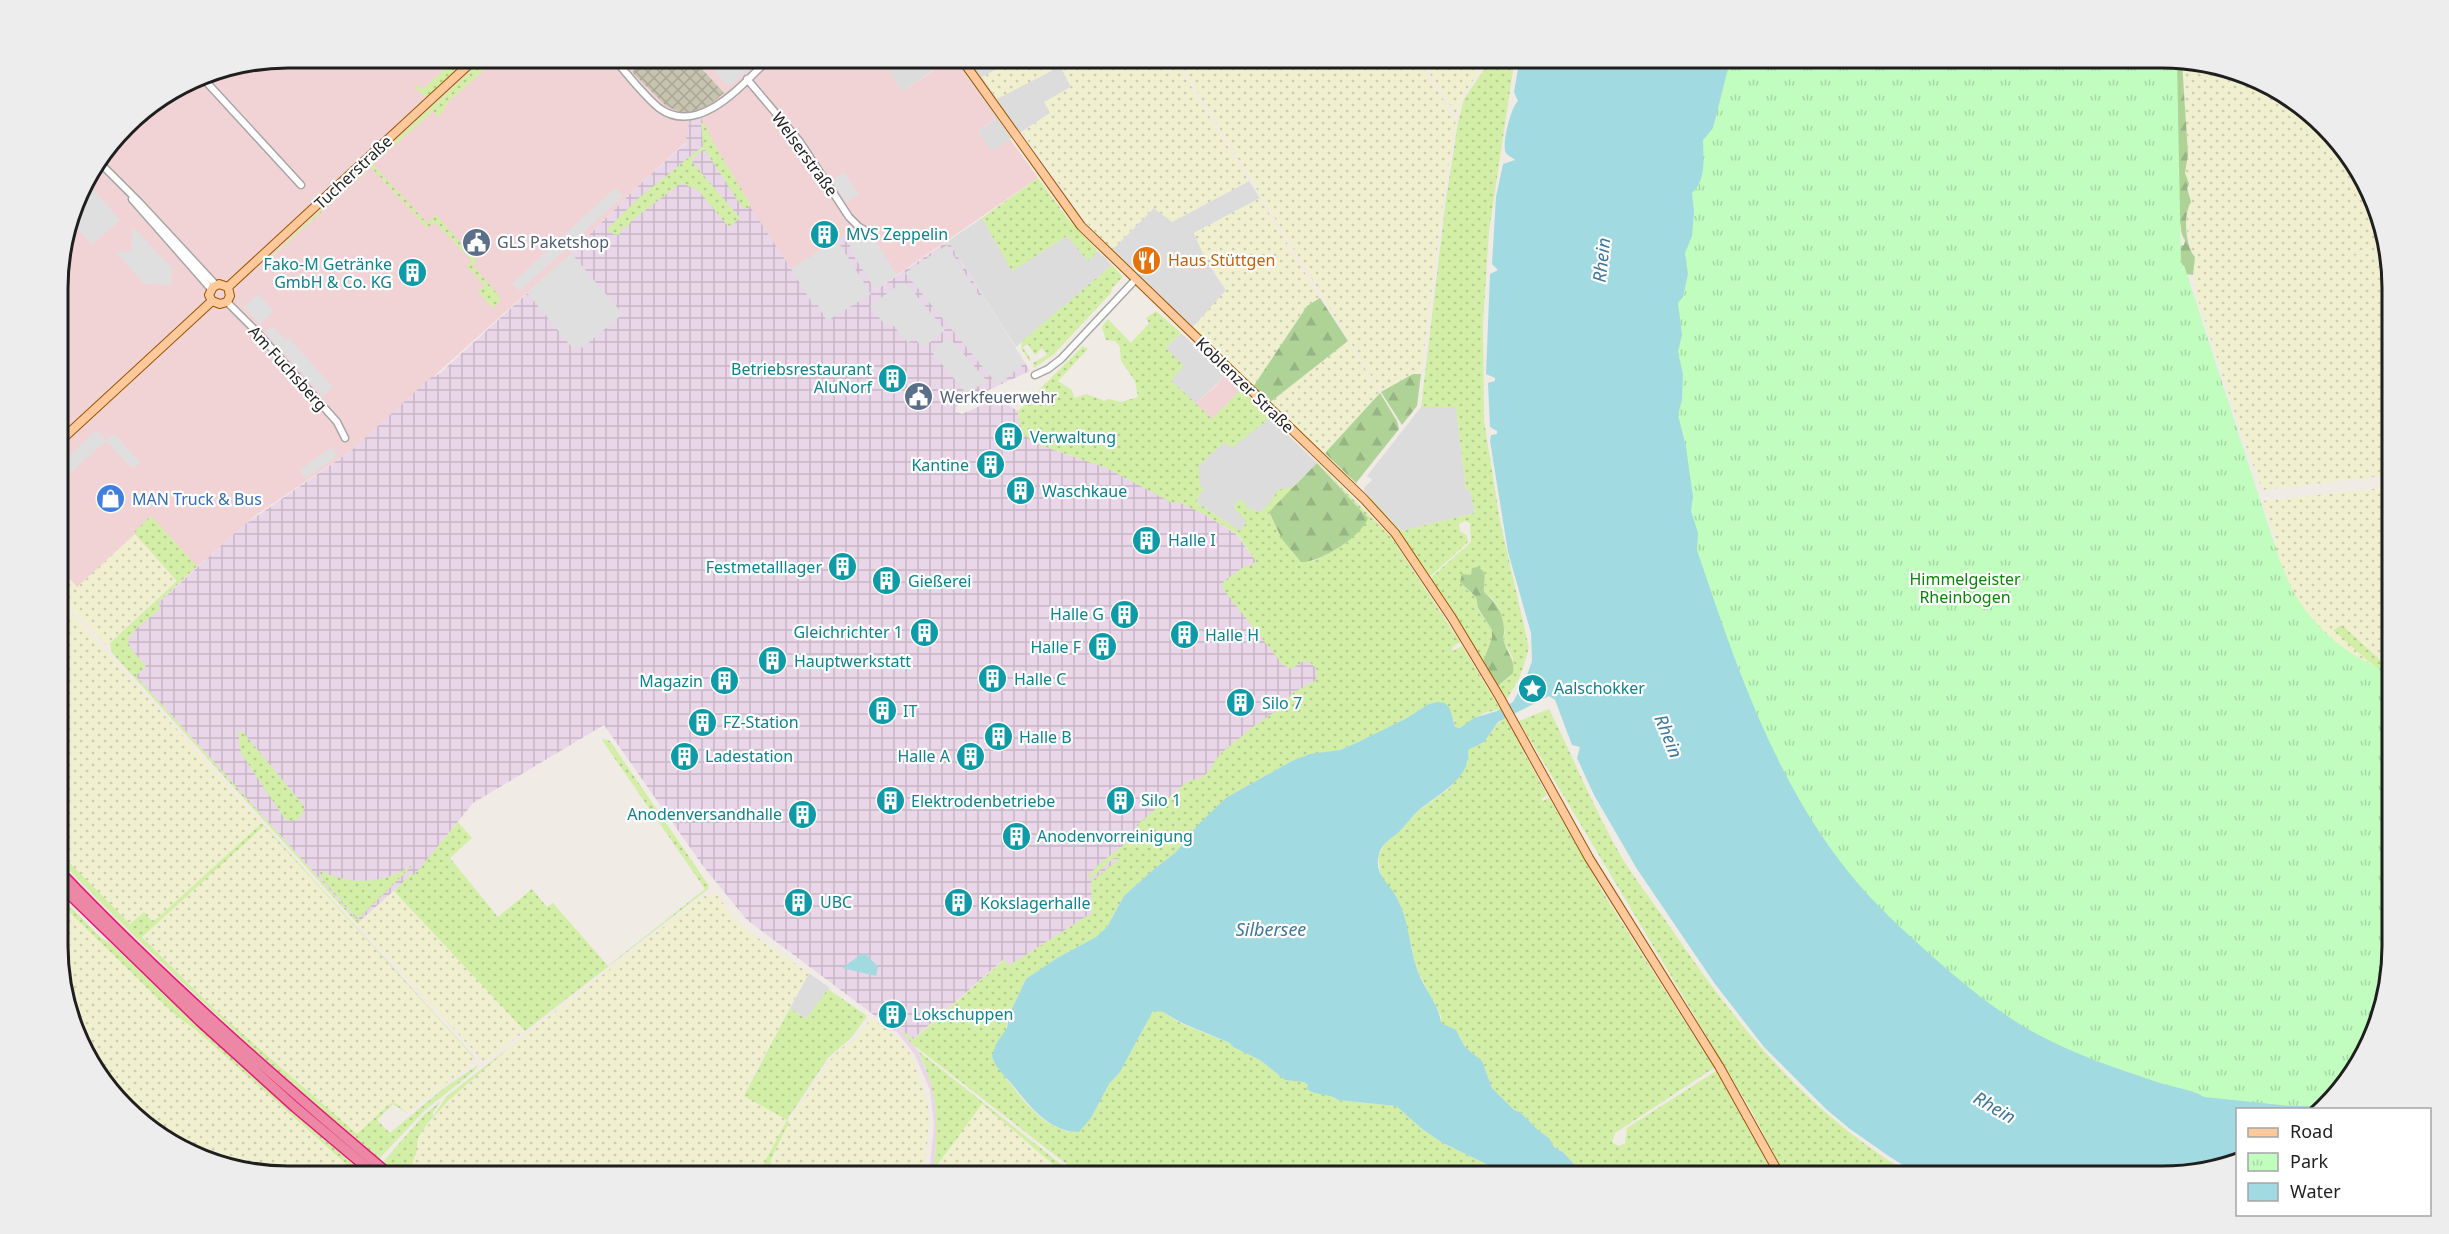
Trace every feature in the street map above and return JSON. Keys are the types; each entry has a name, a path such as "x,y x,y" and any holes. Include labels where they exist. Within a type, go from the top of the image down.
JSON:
{"highway":[{"path":"68,880 209,1017 379,1166"},
{"path":"68,893 200,1021 295,1107 365,1166"}],"main road":[{"name":"Tucherstraße","path":"228,287 465,68"},
{"name":"Koblenzer Straße","path":"968,68 1074,217 1355,491 1395,533 1452,618 1499,696 1597,872 1719,1066 1775,1166"},
{"path":"222,284 228,287 230,296 227,302 220,304 212,301 209,295 213,287 222,284"},
{"path":"68,434 212,301"}],"street":[{"path":"622,68 658,106 680,116 692,116 710,110 759,68"},
{"name":"Welserstraße","path":"747,79 801,142 849,217 863,229"},
{"path":"208,82 301,185"},
{"path":"104,167 129,194 140,202 213,287"},
{"path":"1035,375 1048,369 1060,359 1136,279"},
{"name":"Am Fuchsberg","path":"227,302 337,422 345,438"}],"shaded area":[{"path":"273,68 887,68 902,92 937,68 961,68 996,118 978,131 992,151 1010,139 1038,178 875,290 837,240 791,269 685,143 571,253 352,450 256,515 179,583 76,587 68,578 68,273 75,230 90,190 122,142 153,113 203,84 230,75"},
{"path":"637,68 701,68 724,93 708,106 690,112 680,112 666,106 632,72"},
{"path":"715,68 751,68 729,87 713,70"},
{"path":"887,68 936,68 902,92"},
{"path":"960,68 999,68 982,77 1061,68 1071,87 1045,102 1050,113 992,151 978,131 995,119"},
{"path":"701,116 709,144 791,269 851,231 855,238 849,248 876,290 948,241 1030,371 958,404 955,411 962,414 1000,397 1004,403 1018,411 1018,417 1040,445 1107,468 1174,503 1176,500 1204,514 1236,534 1256,561 1370,694 1092,913 1010,965 1003,960 913,1039 901,1030 898,1033 747,920 703,866 604,725 473,803 414,876 411,875 361,920 357,920 113,651 113,644 244,525 352,450 430,378 439,374 685,144 690,119"},
{"path":"844,172 859,194 846,202 833,182"},
{"path":"1249,181 1260,198 1194,233 1204,256 1226,291 1192,328 1113,249 1154,208 1172,222"},
{"path":"91,187 120,220 92,245 76,227"},
{"path":"615,188 623,196 520,291 512,283"},
{"path":"982,218 1012,270 1067,236 1088,260 1098,251 1112,265 1016,347 948,241"},
{"path":"132,226 172,268 171,285 144,284 116,252 131,251"},
{"path":"855,238 870,240 874,238 897,275 875,290 849,248"},
{"path":"837,240 871,294 827,321 817,304 814,306 791,269"},
{"path":"947,245 980,297 983,296 1025,363 1001,383 996,383 905,273"},
{"path":"571,253 623,314 582,348 579,345 574,350 527,293"},
{"path":"901,283 906,283 945,330 923,348 914,338 908,343 891,323 886,326 870,306"},
{"path":"258,294 274,311 260,324 244,307"},
{"path":"272,326 285,340 288,337 333,387 323,396 265,332"},
{"path":"1181,333 1225,374 1195,404 1170,380 1166,348"},
{"path":"949,337 988,382 965,392 931,351"},
{"path":"1225,374 1241,390 1212,420 1195,404 1216,386"},
{"path":"1421,407 1456,407 1466,490 1470,490 1475,513 1401,531 1364,491 1364,488 1372,480 1367,476"},
{"path":"1260,408 1317,463 1246,535 1175,488"},
{"path":"97,430 106,440 114,434 140,462 133,469 106,441 68,475 68,457"},
{"path":"331,448 338,456 305,478 299,470"},
{"path":"809,973 830,988 806,1019 790,1008"},
{"path":"901,1030 917,1050 933,1086 938,1126 934,1166 930,1166 934,1124 930,1090 915,1055 898,1033"}],"green space":[{"path":"446,68 460,68 429,97 415,88 415,85 423,89"},
{"path":"474,68 487,68 449,101 439,117 433,111 376,162 374,160"},
{"path":"999,68 1057,68 997,99 982,77"},
{"path":"1062,68 1180,68 1249,181 1172,222 1154,208 1113,249 1109,247 1087,223 1022,132 1050,113 1044,102 1071,87"},
{"path":"1183,68 1424,68 1456,120 1421,374 1412,374 1381,392"},
{"path":"1426,68 1481,68 1462,97 1457,116"},
{"path":"1485,68 1513,68 1489,231 1483,323 1484,420 1500,521 1529,648 1520,677 1507,699 1498,686 1508,678 1513,658 1503,640 1505,631 1499,608 1484,592 1485,577 1472,572 1466,589 1476,597 1478,609 1492,630 1492,638 1483,662 1431,581 1433,576 1471,542 1470,523 1465,521 1459,524 1460,531 1467,536 1468,542 1432,575 1427,575 1391,522 1368,498 1369,496 1401,531 1475,513 1470,490 1466,490 1456,407 1421,407 1446,199 1458,122 1464,99"},
{"name":"Himmelgeister Rheinbogen","path":"1648,68 2177,68 2181,265 2184,265 2279,558 2294,593 2323,631 2348,651 2382,669 2382,947 2380,975 2365,1031 2336,1081 2311,1108 2236,1108 2236,1154 2219,1159 2212,1161 2118,1148 1693,740"},
{"path":"2170,68 2182,68 2188,154 2185,173 2191,202 2188,207 2186,230 2189,245 2195,257 2193,275 2186,274 2175,247 2184,245 2185,240 2177,216"},
{"path":"2182,68 2232,79 2272,97 2307,122 2327,142 2352,177 2370,217 2379,252 2323,259 2379,253 2382,287 2382,476 2262,490 2195,290 2186,224 2190,193 2185,173 2188,154"},
{"path":"701,123 705,124 714,144 751,205 748,208 742,207 705,150 692,159 693,163 740,218 731,226 727,225 698,190 681,183 631,221 627,228 623,226 619,235 607,229 639,198 703,146"},
{"path":"371,162 427,223 436,215 476,260 473,266 500,297 499,302 493,308 478,292 485,286 467,266 472,261 435,222 427,228 371,167 246,281"},
{"path":"1038,178 1068,219 1098,251 1088,261 1067,236 1012,271 982,218"},
{"path":"1260,198 1320,298 1307,306 1253,387 1192,328 1226,290 1204,256 1194,233"},
{"path":"1112,265 1123,277 1112,288 1111,293 1054,354 1034,368 1033,363 1047,355 1042,348 1035,355 1028,344 1023,347 1031,360 1029,361 1021,348 1022,341"},
{"path":"1320,298 1348,341 1269,403 1253,387 1307,306"},
{"path":"1156,311 1181,333 1166,348 1184,366 1171,380 1212,419 1241,389 1270,418 1233,447 1223,443 1199,466 1200,485 1204,488 1196,502 1240,531 1247,522 1234,508 1235,504 1242,499 1247,508 1260,512 1269,504 1278,490 1295,486 1269,512 1287,543 1313,561 1344,544 1358,532 1368,518 1317,462 1391,537 1460,642 1452,648 1453,651 1462,646 1500,709 1484,713 1460,728 1455,727 1454,720 1427,705 1407,718 1340,750 1292,761 1226,798 1197,826 1176,852 1124,896 1107,927 1096,937 1057,958 1026,979 1009,1015 998,1068 1042,1119 1066,1131 1079,1132 1091,1118 1109,1084 1120,1072 1153,1011 1163,1012 1182,1024 1230,1043 1233,1047 1260,1060 1285,1080 1304,1082 1338,1100 1396,1106 1441,1142 1490,1166 1069,1166 911,1043 901,1030 914,1039 1004,960 1010,965 1092,913 1091,882 1120,858 1114,858 1090,879 1088,877 1093,870 1126,843 1138,831 1137,825 1188,781 1201,778 1220,754 1254,726 1285,705 1291,694 1316,680 1317,670 1310,662 1304,661 1291,669 1283,665 1223,589 1223,582 1246,565 1248,567 1256,561 1237,534 1204,514 1176,501 1174,504 1107,468 1040,445 1024,435 1018,411 1083,346 1088,349 1058,381 1072,390 1075,398 1086,394 1105,401 1109,399 1121,402 1138,397 1135,381 1121,361 1120,347 1115,341 1106,340 1102,327 1108,319 1131,343 1149,323 1146,318"},
{"path":"1348,341 1380,393 1325,453 1269,403"},
{"path":"1413,374 1421,374 1417,406 1402,425 1381,392"},
{"path":"1380,393 1397,421 1399,429 1356,483 1325,453"},
{"path":"1317,463 1368,518 1358,533 1339,547 1319,558 1301,562 1282,539 1269,512"},
{"path":"2382,488 2382,662 2343,625 2382,670 2382,681 2240,673 2275,537 2263,501"},
{"path":"151,516 197,566 158,603 161,608 136,629 128,639 130,648 146,666 136,676 357,920 361,920 358,924 112,653 110,643 177,581 134,532"},
{"path":"135,534 177,581 106,645 68,605 68,577 77,587"},
{"path":"1478,567 1484,575 1484,592 1495,603 1502,616 1503,640 1513,664 1513,673 1498,686 1483,662 1492,638 1492,630 1478,608 1476,597 1460,582 1462,574 1471,575 1472,568"},
{"path":"68,609 262,823 153,922 130,924 68,861"},
{"path":"2342,625 2382,662 2382,673 2333,630"},
{"path":"1549,709 1621,856 1722,1000 1778,1067 1809,1097 1842,1126 1898,1166 1780,1166 1752,1112 1519,721"},
{"path":"1505,718 1547,795 1541,799 1543,801 1549,798 1605,896 1714,1068 1615,1133 1612,1142 1618,1146 1625,1144 1627,1128 1716,1071 1769,1166 1575,1166 1564,1153 1554,1147 1549,1138 1520,1112 1514,1110 1492,1088 1482,1061 1465,1047 1460,1036 1441,1023 1441,1016 1417,970 1403,912 1397,897 1381,877 1378,856 1386,842 1418,811 1449,789 1468,763 1468,750 1484,742 1497,724"},
{"path":"242,731 304,806 299,819 292,821 285,819 241,753 238,732"},
{"path":"603,739 610,741 709,886 707,890 525,1031 394,891 411,874 414,875 458,822 472,838 450,858 498,917 532,889 547,907 553,903 608,966 705,889"},
{"path":"262,823 475,1059 264,826 142,937 214,1009 357,1134 391,1103 397,1104 405,1112 393,1104 377,1120 390,1133 444,1088 478,1065 474,1071 425,1110 379,1159 296,1087 136,938 68,869 68,861 130,924 144,912 153,922"},
{"path":"264,826 475,1059 407,1113 397,1104 391,1103 358,1135 214,1009 142,936"},
{"path":"414,864 358,919 322,879 320,871 345,879 368,881 392,876"},
{"path":"394,891 525,1031 484,1062 358,924"},
{"path":"711,893 717,895 737,922 809,973 752,1077 744,1096 787,1120 763,1166 412,1166 418,1137 449,1100 510,1047 698,900"},
{"path":"68,904 101,938 109,942 233,1058 356,1166 349,1166 196,1030 173,1013 68,911"},
{"path":"68,911 173,1013 196,1030 349,1166 273,1166 230,1159 190,1144 142,1112 113,1081 84,1031 69,975"},
{"path":"828,989 867,1016 852,1037 828,1058 787,1120 744,1096 790,1008 806,1019"},
{"path":"871,1018 901,1040 911,1055 928,1105 929,1123 925,1166 771,1166 771,1159 789,1122 831,1059 840,1049 855,1040"},
{"path":"510,1047 449,1100 428,1123 418,1137 416,1154 411,1166 388,1166 383,1162 424,1115 440,1102 432,1114 434,1115 446,1097"},
{"path":"917,1050 1063,1166 1055,1166 982,1104 938,1166 934,1166 936,1112 925,1066"},
{"path":"981,1104 1056,1166 938,1166"},
{"path":"787,1120 789,1122 771,1159 771,1166 763,1166"}],"water":[{"path":"1518,68 1728,68 1713,128 1703,140 1702,175 1692,193 1694,212 1692,236 1685,253 1688,274 1683,297 1678,303 1682,335 1678,352 1683,374 1682,400 1678,415 1686,447 1693,497 1691,511 1698,533 1697,550 1726,635 1759,719 1799,800 1823,838 1850,874 1890,917 1957,978 2008,1016 2049,1041 2110,1066 2204,1097 2290,1106 2313,1106 2311,1108 2236,1108 2236,1154 2190,1165 1904,1166 1850,1129 1826,1109 1764,1047 1715,984 1637,869 1594,795 1577,758 1580,747 1572,745 1555,700 1549,696 1498,722 1484,742 1468,750 1465,769 1459,777 1419,810 1400,831 1386,842 1379,853 1378,865 1381,875 1401,906 1417,969 1437,1009 1441,1023 1456,1030 1465,1047 1482,1061 1492,1088 1514,1110 1520,1112 1549,1138 1554,1147 1564,1153 1575,1166 1490,1166 1441,1142 1396,1106 1338,1100 1331,1096 1318,1094 1307,1089 1308,1085 1304,1082 1285,1080 1260,1060 1233,1047 1230,1043 1182,1023 1163,1012 1153,1011 1120,1072 1109,1084 1091,1118 1079,1132 1068,1131 1048,1122 1024,1100 995,1064 992,1056 996,1044 1007,1028 1009,1015 1026,979 1057,958 1096,937 1107,927 1124,896 1176,852 1197,826 1226,798 1292,761 1310,754 1340,750 1437,702 1445,703 1450,709 1455,727 1460,728 1474,718 1497,711 1513,702 1526,678 1532,661 1531,633 1508,552 1490,441 1491,435 1497,434 1497,431 1490,427 1488,383 1495,381 1495,378 1486,374 1490,274 1498,270 1492,264 1496,197 1503,164 1515,160 1505,152 1506,132 1518,101 1514,92"},
{"path":"863,953 878,967 876,976 842,968"}],"place":[{"name":"MVS Zeppelin","path":"825,234"},
{"name":"GLS Paketshop","path":"476,242"},
{"name":"Haus Stüttgen","path":"1147,260"},
{"name":"Fako-M Getränke GmbH & Co. KG","path":"413,273"},
{"name":"Betriebsrestaurant AluNorf","path":"893,378"},
{"name":"Werkfeuerwehr","path":"919,397"},
{"name":"Verwaltung","path":"1009,437"},
{"name":"Kantine","path":"990,465"},
{"name":"Waschkaue","path":"1021,491"},
{"name":"MAN Truck & Bus","path":"111,499"},
{"name":"Halle I","path":"1147,540"},
{"name":"Festmetalllager","path":"843,567"},
{"name":"Gießerei","path":"887,581"},
{"name":"Halle G","path":"1125,614"},
{"name":"Gleichrichter 1","path":"924,632"},
{"name":"Halle H","path":"1184,635"},
{"name":"Halle F","path":"1102,647"},
{"name":"Hauptwerkstatt","path":"773,661"},
{"name":"Halle C","path":"993,679"},
{"name":"Magazin","path":"724,681"},
{"name":"Aalschokker","path":"1533,688"},
{"name":"Silo 7","path":"1241,703"},
{"name":"IT","path":"882,711"},
{"name":"FZ-Station","path":"702,722"},
{"name":"Halle B","path":"998,737"},
{"name":"Ladestation","path":"684,756"},
{"name":"Halle A","path":"971,756"},
{"name":"Silo 1","path":"1120,800"},
{"name":"Elektrodenbetriebe","path":"890,801"},
{"name":"Anodenversandhalle","path":"803,814"},
{"name":"Anodenvorreinigung","path":"1016,836"},
{"name":"UBC","path":"799,902"},
{"name":"Kokslagerhalle","path":"959,903"},
{"name":"Lokschuppen","path":"892,1014"}],"water label":[{"name":"Rhein","path":"1601,260"},
{"name":"Rhein","path":"1669,736"},
{"name":"Silbersee","path":"1271,929"},
{"name":"Rhein","path":"1995,1107"}]}
